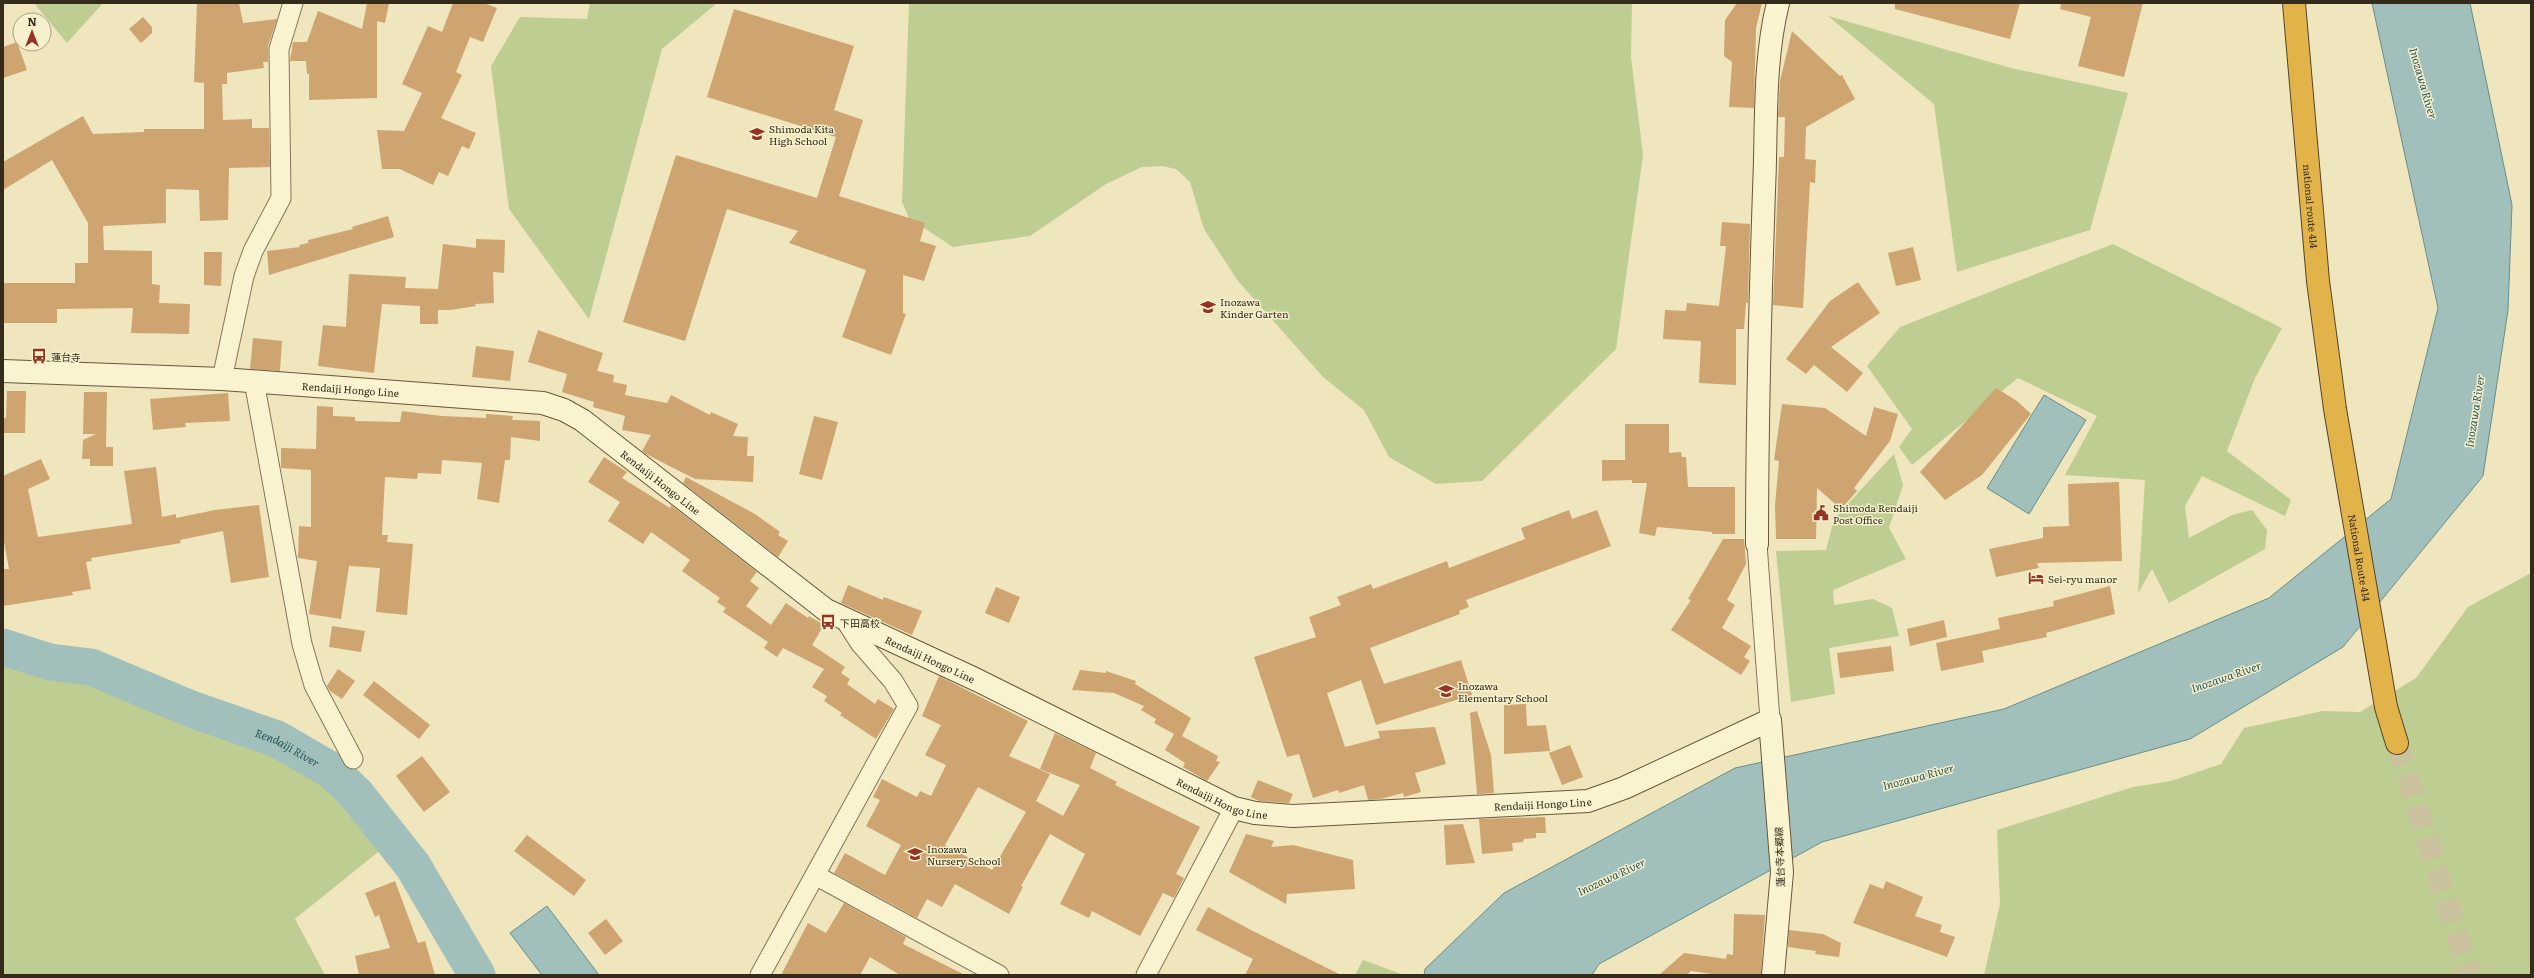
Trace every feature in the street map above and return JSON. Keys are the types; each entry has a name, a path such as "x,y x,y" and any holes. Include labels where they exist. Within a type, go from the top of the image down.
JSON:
{"highway":[{"name":"national route 414","path":"2294,3 2318,281 2335,409"},
{"name":"National Route 414","path":"2335,409 2386,707 2397,743"}],"main road":[{"path":"1757,544 1759,340 1766,151 1770,57 1773,27 1778,3"},
{"name":"Rendaiji Hongo Line","path":"3,371 222,378 543,403 564,410 582,420 826,610 977,680 1234,808 1255,813 1293,816 1588,801 1771,729"},
{"name":"蓮台寺本郷線","path":"1771,729 1782,872 1773,975"}],"street":[{"path":"222,378 244,276 253,251 282,198 280,49 293,3"},
{"path":"254,381 302,644 314,685 353,759"},
{"path":"1757,544 1771,729"},
{"path":"760,975 908,706 893,681 860,643 844,618"},
{"path":"1146,975 1234,808"},
{"path":"815,875 999,975"}],"green space":[{"path":"34,3 103,3 67,43 52,25 52,12 41,12"},
{"path":"590,3 717,3 662,49 589,319 509,209 491,66 520,17 587,19"},
{"path":"909,3 1632,3 1631,57 1643,155 1616,349 1482,481 1436,484 1389,457 1364,410 1323,377 1238,281 1204,229 1190,182 1176,169 1162,166 1142,167 1106,184 1030,236 953,247 909,218 902,202"},
{"path":"1828,16 2011,68 2128,93 2090,230 1957,272 1934,104"},
{"path":"2113,244 2282,328 2255,378 2227,451 2291,500 2285,516 2202,476 2185,506 2189,538 2232,515 2252,510 2267,530 2265,549 2169,603 2152,569 2138,593 2145,480 2065,475 2097,416 2018,378 1912,465 1899,447 1912,429 1867,366 1900,327"},
{"path":"1894,454 1903,485 1889,528 1906,559 1833,590 1834,605 1873,599 1892,608 1899,636 1829,648 1835,694 1791,702 1776,551 1826,550 1834,519"},
{"path":"2531,573 2531,975 1984,975 2000,904 1997,830 2133,787 2171,781 2221,764 2244,728 2323,711 2360,712 2416,678 2468,607"},
{"path":"3,659 187,715 288,755 337,793 383,848 295,919 325,975 3,975"},
{"path":"1363,960 1404,975 1355,975"}],"water":[{"name":"Inozawa River","path":"2372,3 2470,3 2512,205 2508,310 2483,476 2343,647 2190,739 1822,842 1599,964 1592,975 1424,975 1425,969 1504,893 1735,768 2004,709 2269,598 2391,499 2438,308"},
{"path":"2044,395 2086,420 2029,514 1987,488"},
{"path":"547,906 599,975 542,975 510,933"}],"building":[{"path":"197,3 239,3 243,23 277,19 268,46 268,62 263,62 264,68 227,73 227,84 222,84 223,120 252,119 252,128 269,128 270,167 229,168 228,220 200,221 199,190 166,189 166,223 103,226 104,250 152,251 152,284 160,285 159,303 190,304 189,334 131,333 133,308 57,309 57,323 3,323 3,283 75,283 75,263 88,263 88,223 52,160 3,190 3,162 83,116 93,134 144,132 144,129 204,129 204,83 194,82"},
{"path":"367,3 389,3 385,23 377,21 377,98 309,100 309,74 307,74 306,61 290,61 293,42 307,42 318,11 362,29"},
{"path":"453,3 484,3 497,8 483,42 470,37 456,72 462,75 441,118 476,133 469,149 462,146 448,176 439,172 433,185 400,169 382,169 377,130 404,131 422,93 402,84 428,26 442,32"},
{"path":"1737,3 1762,3 1756,28 1754,108 1729,107 1732,62 1724,56 1725,20"},
{"path":"1895,3 2020,3 2010,39 1895,9"},
{"path":"2061,3 2143,3 2124,77 2078,66 2091,17 2060,9"},
{"path":"734,9 854,46 834,110 863,120 839,196 925,223 920,241 936,246 924,281 903,275 903,313 906,314 891,355 842,337 866,270 789,243 798,231 727,209 685,341 623,322 676,155 817,198 836,137 707,97"},
{"path":"143,17 152,27 152,33 141,43 129,29"},
{"path":"1792,31 1840,76 1842,75 1855,99 1806,127 1805,159 1816,160 1815,183 1810,182 1803,308 1773,305 1779,157 1784,157 1785,117 1778,117 1780,81"},
{"path":"12,44 12,52 21,52 27,70 3,78 3,47"},
{"path":"388,216 394,237 269,275 267,251 300,247 299,245 308,243 308,240 353,229 352,227"},
{"path":"1722,222 1750,224 1748,303 1746,303 1744,329 1736,329 1736,385 1699,383 1701,341 1663,339 1665,310 1686,311 1687,303 1719,306 1726,246 1720,246"},
{"path":"476,239 505,240 504,273 493,272 494,303 475,304 476,306 450,310 438,310 438,324 420,324 420,306 382,304 374,373 318,366 323,325 346,327 349,274 406,277 405,288 438,289 443,244 476,248"},
{"path":"1913,247 1921,280 1896,286 1888,253"},
{"path":"204,252 222,252 221,286 204,285"},
{"path":"1858,282 1880,313 1831,347 1863,373 1847,392 1814,365 1806,374 1786,359 1830,301"},
{"path":"538,330 603,353 597,371 614,375 613,382 627,385 625,395 667,403 671,395 710,415 711,412 738,424 733,436 748,437 747,456 754,456 753,482 695,479 646,454 642,451 651,435 622,430 625,416 593,407 594,402 562,392 567,374 528,362"},
{"path":"253,338 282,341 280,371 250,369"},
{"path":"476,346 514,351 510,381 472,377"},
{"path":"1996,388 2017,401 2031,414 1982,475 1945,500 1920,472"},
{"path":"7,391 26,391 25,433 3,433 3,418 6,418"},
{"path":"84,392 107,392 106,447 113,447 113,466 90,466 90,459 82,459 83,440 96,434 83,434"},
{"path":"228,393 230,421 185,423 186,427 153,430 150,399"},
{"path":"1782,404 1825,408 1866,436 1874,407 1898,414 1890,441 1854,488 1857,491 1841,509 1817,488 1816,539 1776,539 1775,505 1779,461 1774,460"},
{"path":"317,406 333,407 333,416 355,417 355,421 400,422 402,411 442,416 486,418 486,414 513,416 512,420 540,421 540,441 511,437 510,460 505,460 499,503 477,499 482,463 442,460 441,474 418,473 417,479 385,477 382,535 388,535 387,542 413,544 407,615 376,612 380,568 349,566 341,619 309,614 317,561 298,558 299,526 311,527 311,470 281,468 281,448 316,449"},
{"path":"814,416 838,422 822,480 799,474"},
{"path":"1625,424 1669,424 1669,453 1681,452 1682,457 1686,457 1688,487 1735,487 1735,534 1712,534 1712,532 1657,527 1655,536 1639,533 1647,483 1632,483 1632,480 1602,481 1602,460 1625,460"},
{"path":"604,457 627,472 622,478 670,508 671,505 757,572 750,581 759,588 746,606 771,625 786,603 808,618 809,616 824,625 812,645 845,667 841,673 850,679 847,684 875,704 878,699 894,709 876,739 840,715 842,713 824,701 827,696 812,687 824,669 783,648 777,657 764,648 768,642 723,612 726,608 717,602 720,598 682,571 690,560 651,532 643,544 608,521 620,502 588,482"},
{"path":"41,459 50,479 28,489 38,537 132,524 124,471 156,467 162,517 176,514 176,518 215,510 259,505 269,577 231,583 223,531 180,540 181,543 91,558 92,561 86,562 91,589 72,592 73,595 3,606 3,569 9,569 3,537 3,476"},
{"path":"686,477 755,514 780,532 778,535 788,541 778,557 683,483"},
{"path":"2119,482 2122,561 2037,563 2039,568 1996,577 1989,549 2043,538 2043,527 2069,526 2068,484"},
{"path":"1569,510 1572,519 1597,510 1611,546 1466,600 1469,607 1459,611 1460,614 1370,648 1384,684 1461,660 1472,695 1376,725 1361,680 1327,693 1345,747 1380,738 1378,731 1435,727 1446,764 1415,773 1421,792 1404,797 1403,793 1380,799 1368,800 1364,785 1339,793 1338,790 1313,798 1299,754 1287,757 1254,657 1316,637 1309,617 1341,605 1337,597 1371,584 1373,589 1447,561 1449,568 1525,539 1521,528"},
{"path":"1723,539 1744,539 1746,564 1727,600 1735,605 1722,628 1751,646 1744,657 1750,661 1741,675 1671,630 1691,600 1688,599"},
{"path":"848,585 883,600 884,597 922,611 912,635 841,603"},
{"path":"2110,586 2115,614 2046,633 2047,637 1982,651 1984,662 1941,671 1936,643 2000,629 1998,618 2054,606 2053,601"},
{"path":"996,587 1020,597 1009,623 985,613"},
{"path":"1944,620 1947,637 1910,646 1907,629"},
{"path":"332,626 365,631 361,652 329,647"},
{"path":"1891,646 1894,671 1840,678 1837,653"},
{"path":"338,669 355,681 342,699 330,691 327,686"},
{"path":"1080,670 1106,673 1106,671 1136,681 1135,684 1191,718 1182,736 1218,756 1216,761 1220,762 1207,781 1183,767 1185,763 1165,750 1174,734 1154,723 1156,719 1141,710 1144,706 1114,693 1072,690"},
{"path":"939,676 1028,721 1009,756 1050,774 1036,801 1063,816 1080,785 1040,769 1055,733 1096,753 1090,768 1117,782 1115,785 1200,827 1176,874 1184,878 1174,898 1163,893 1140,936 1092,911 1089,918 1060,904 1085,854 1050,834 1021,886 1023,887 1009,914 955,884 942,907 927,899 917,918 834,873 845,853 885,875 901,845 866,826 880,800 873,797 882,779 917,797 920,791 931,796 946,765 925,755 941,725 922,716","holes":["978,787 1026,812 992,870 945,845"]},
{"path":"374,681 430,725 419,739 363,695"},
{"path":"1526,704 1527,726 1546,725 1550,751 1504,754 1504,705"},
{"path":"1477,711 1491,755 1494,793 1477,794 1470,713"},
{"path":"1570,745 1583,777 1562,785 1549,753"},
{"path":"422,756 450,792 424,812 396,776"},
{"path":"1258,780 1293,794 1289,803 1259,801 1251,797"},
{"path":"1545,817 1546,833 1536,833 1536,838 1524,839 1523,842 1512,843 1513,851 1482,854 1479,819"},
{"path":"1463,824 1475,863 1446,865 1444,825"},
{"path":"1246,834 1274,841 1271,847 1293,845 1353,860 1355,889 1287,894 1286,904 1229,872"},
{"path":"527,835 586,880 574,896 514,851"},
{"path":"395,881 418,943 425,941 435,975 359,975 355,956 390,948 379,915 375,917 365,893"},
{"path":"1886,881 1923,897 1915,916 1942,925 1940,932 1955,937 1947,957 1853,923 1870,884 1883,889"},
{"path":"844,903 906,937 903,944 965,975 900,975 870,957 860,975 781,975 808,923 826,933"},
{"path":"1208,907 1341,975 1245,975 1253,959 1196,930"},
{"path":"1734,914 1765,915 1761,975 1719,975 1691,971 1687,975 1659,975 1684,953 1726,959 1727,954 1733,955"},
{"path":"606,919 623,941 605,955 588,933"},
{"path":"1789,930 1823,934 1841,943 1839,957 1815,954 1816,951 1788,947"}],"waterway":[{"name":"Rendaiji River","path":"3,647 50,662 91,667 191,709 277,739 332,771 356,794 413,866 477,975"}],"tunnel":[{"path":"2397,743 2470,975"}],"place":[{"name":"Shimoda Kita High School","path":"757,134"},
{"name":"Inozawa Kinder Garten","path":"1208,307"},
{"name":"蓮台寺","path":"39,356"},
{"name":"Shimoda Rendaiji Post Office","path":"1821,513"},
{"name":"Sei-ryu manor","path":"2036,578"},
{"name":"下田高校","path":"828,622"},
{"name":"Inozawa Elementary School","path":"1446,691"},
{"name":"Inozawa Nursery School","path":"915,854"}]}
